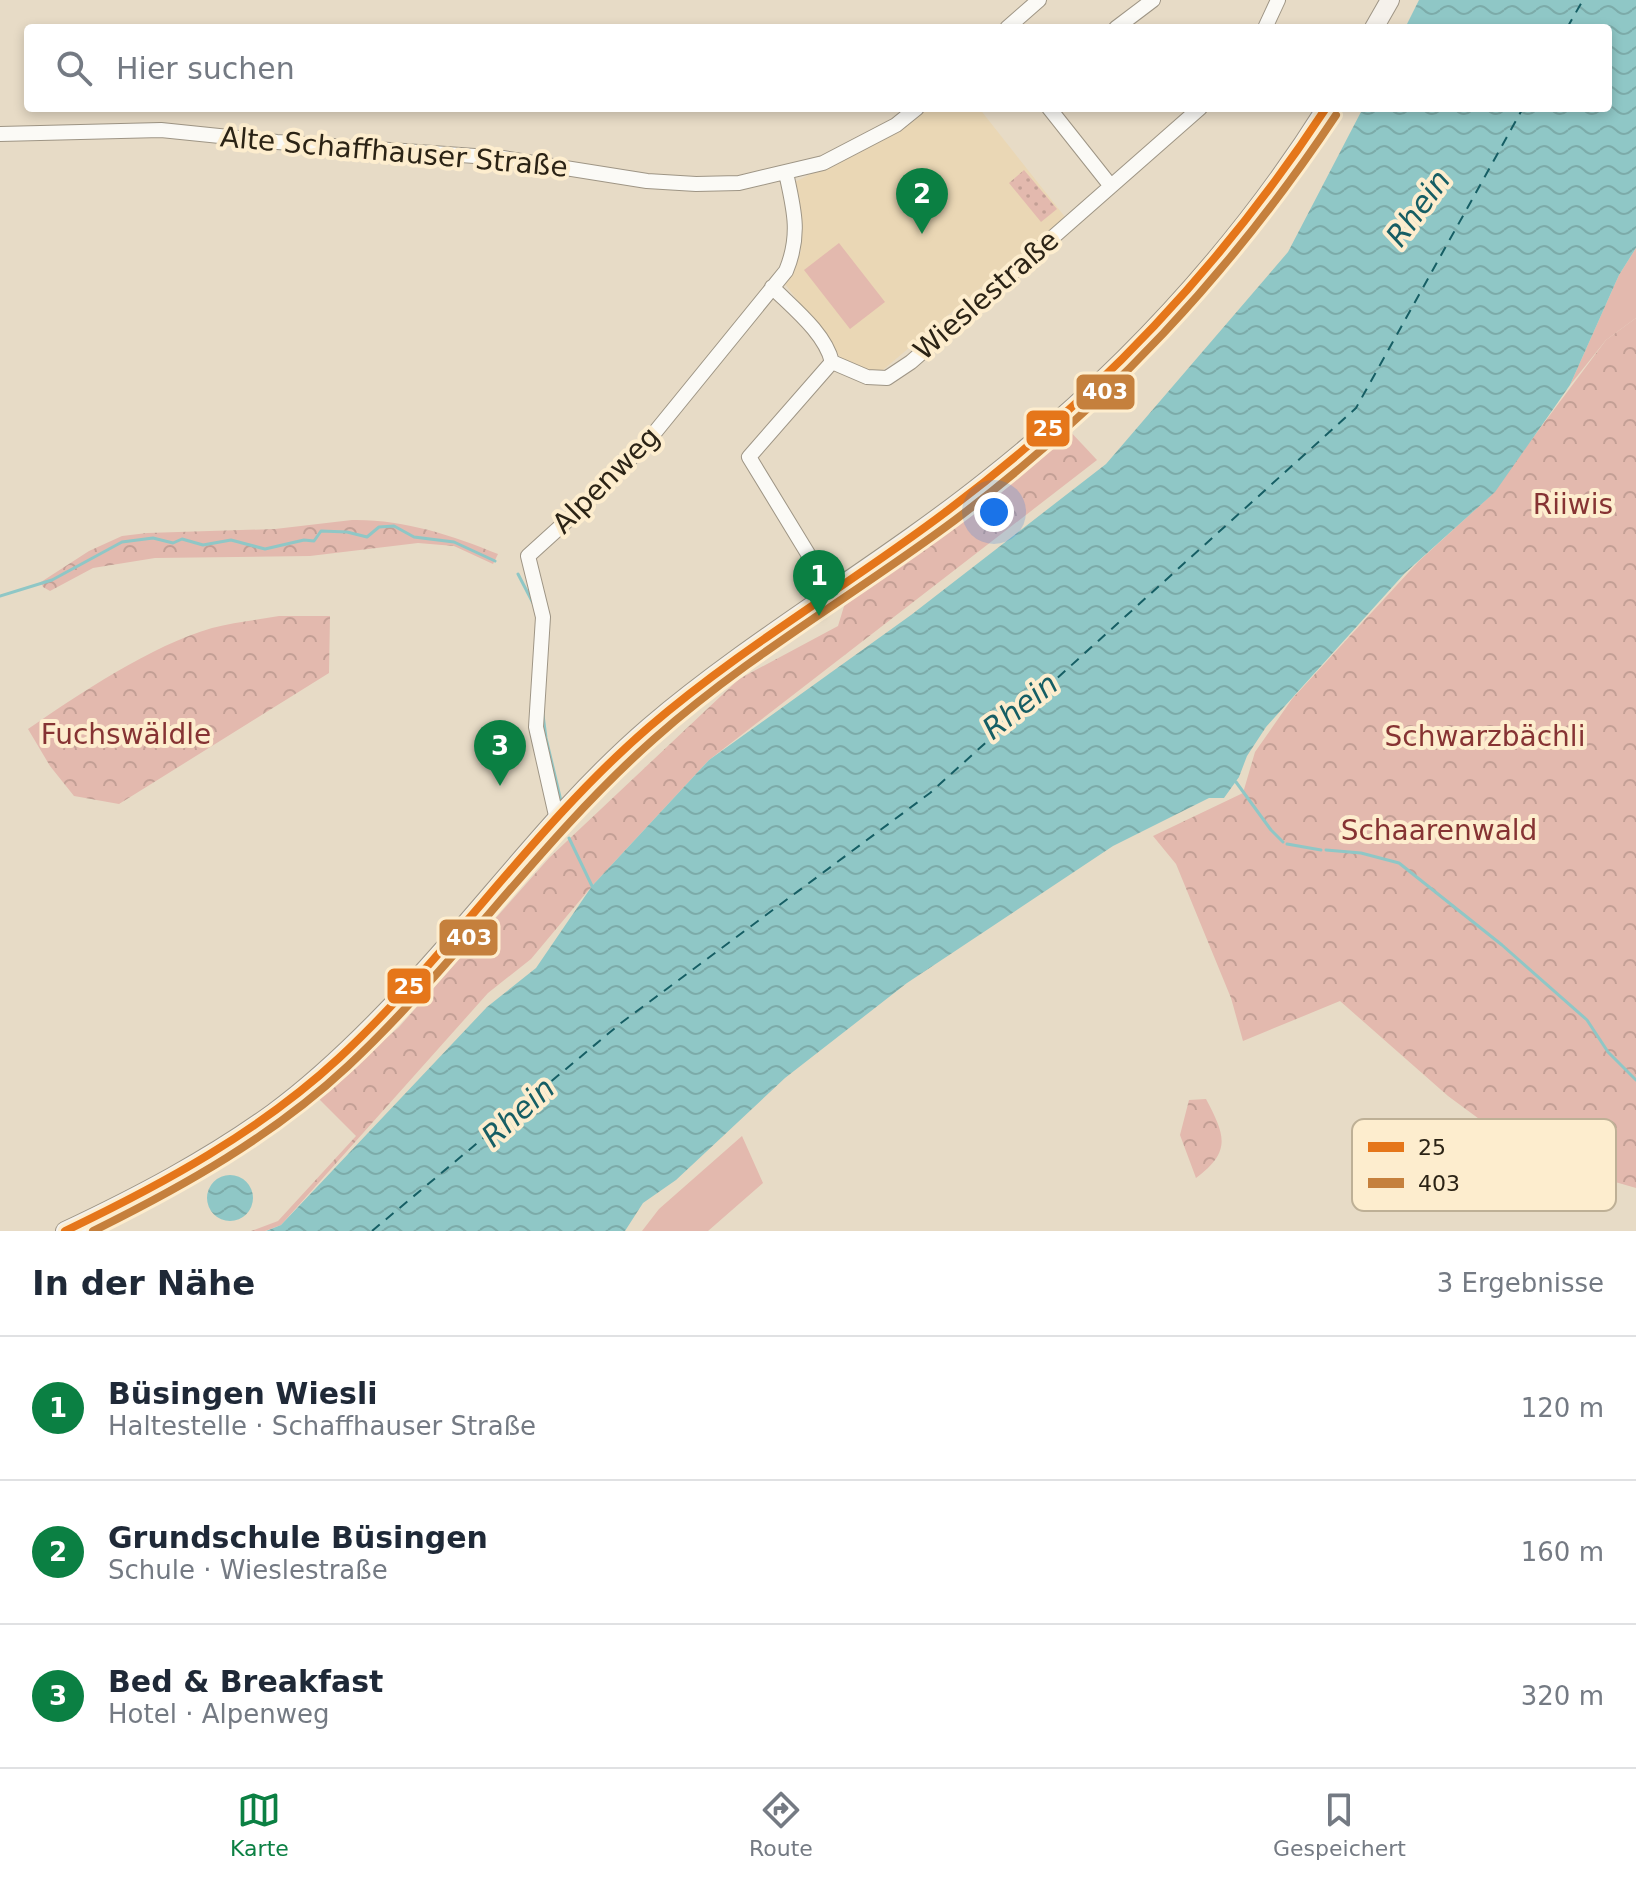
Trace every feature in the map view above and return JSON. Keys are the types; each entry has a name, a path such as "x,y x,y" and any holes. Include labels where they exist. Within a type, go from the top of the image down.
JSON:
{"main road":[{"path":"1376,24 1390,0"},
{"path":"65,1231 184,1170 275,1112 341,1055 402,995 557,820 645,730 710,677 986,481 1064,416 1121,363 1225,248 1323,112"}],"street":[{"path":"1012,24 1039,0"},
{"path":"1121,24 1153,0"},
{"path":"1267,24 1278,0"},
{"name":"Alte Schaffhauser Straße","path":"0,134 161,130 277,142 503,158 647,181 739,183 823,163 896,125 912,112"},
{"path":"1052,112 1110,185"},
{"name":"Wieslestraße","path":"832,362 867,377 887,378 911,362 1195,112"},
{"name":"Alpenweg","path":"557,820 536,727 543,617 528,556 640,450 786,271 795,242 794,207 786,173"},
{"path":"772,287 799,313 829,350 832,362 749,457 830,590"}],"shaded area":[{"path":"920,112 982,112 1065,217 878,374 844,362 785,284 801,251 795,182 896,130"}],"green space":[{"path":"1024,170 1057,209 1041,222 1009,183"},
{"path":"839,243 885,302 850,329 804,270"},
{"path":"1636,248 1636,318 1606,340 1570,385 1619,275"},
{"name":"Schaarenwald","path":"1636,318 1636,1188 1616,1182 1616,1119 1479,1119 1448,1096 1340,1001 1243,1041 1231,998 1176,864 1153,836 1243,793 1255,752 1292,699 1419,561 1488,498 1606,340"},
{"path":"1067,428 1097,460 709,760 592,886 531,959 488,993 281,1225 265,1231 251,1231 278,1221 356,1136 318,1098 399,1027 549,858 739,679 838,626 848,593"},
{"path":"352,520 389,522 426,530 498,554 493,564 454,546 418,543 310,556 155,558 93,568 50,591 41,582 89,551 122,536 275,529"},
{"name":"Fuchswäldle","path":"279,616 330,616 329,673 119,804 74,796 50,766 28,729 117,672 165,646 212,628"},
{"path":"1206,1099 1218,1123 1222,1142 1215,1159 1196,1178 1180,1135 1189,1100"},
{"path":"742,1136 763,1183 708,1231 642,1231 659,1209"}],"water":[{"name":"Rhein","path":"1419,0 1636,0 1636,248 1619,275 1570,385 1495,492 1405,573 1266,727 1224,798 1209,798 1113,846 907,983 785,1078 676,1180 643,1203 625,1231 266,1231 281,1225 487,1007 536,968 592,886 709,760 911,615 1106,464 1288,252 1361,112 1612,112 1612,24 1407,24"},
{"path":"230,1175 246,1182 253,1198 246,1214 230,1221 214,1214 207,1198 214,1182"}],"waterway":[{"path":"0,596 52,580 122,542 153,538 173,543 182,539 203,545 231,540 265,549 304,540 314,541 321,531 367,537 379,527 394,526 414,537 454,542 495,561"},
{"path":"518,574 533,603"},
{"path":"543,715 561,801"},
{"path":"1236,782 1283,842"},
{"path":"569,838 592,886"},
{"path":"1287,844 1321,850"},
{"path":"1326,850 1361,853 1399,863 1502,945 1587,1020 1608,1052 1636,1080"}],"ferry route":[{"path":"1569,24 1583,0"},
{"path":"372,1231 621,1023 930,793 1356,408 1521,112"}],"transit line":[{"name":"25","path":"65,1231 209,1155 308,1085 379,1018 568,806 649,727 758,643 947,511 1055,422 1106,375 1200,275 1244,222 1323,112"},
{"name":"403","path":"93,1231 226,1158 319,1091 388,1027 574,818 654,739 726,680 955,520 1064,430 1115,383 1209,282 1254,229 1336,115"}],"place":[{"name":"Grundschule Büsingen","path":"922,234"},
{"name":"Büsingen Wiesli","path":"819,616"},
{"name":"Bed & Breakfast","path":"500,786"}],"park label":[{"name":"Riiwis","path":"1573,504"},
{"name":"Schwarzbächli","path":"1485,736"}]}
